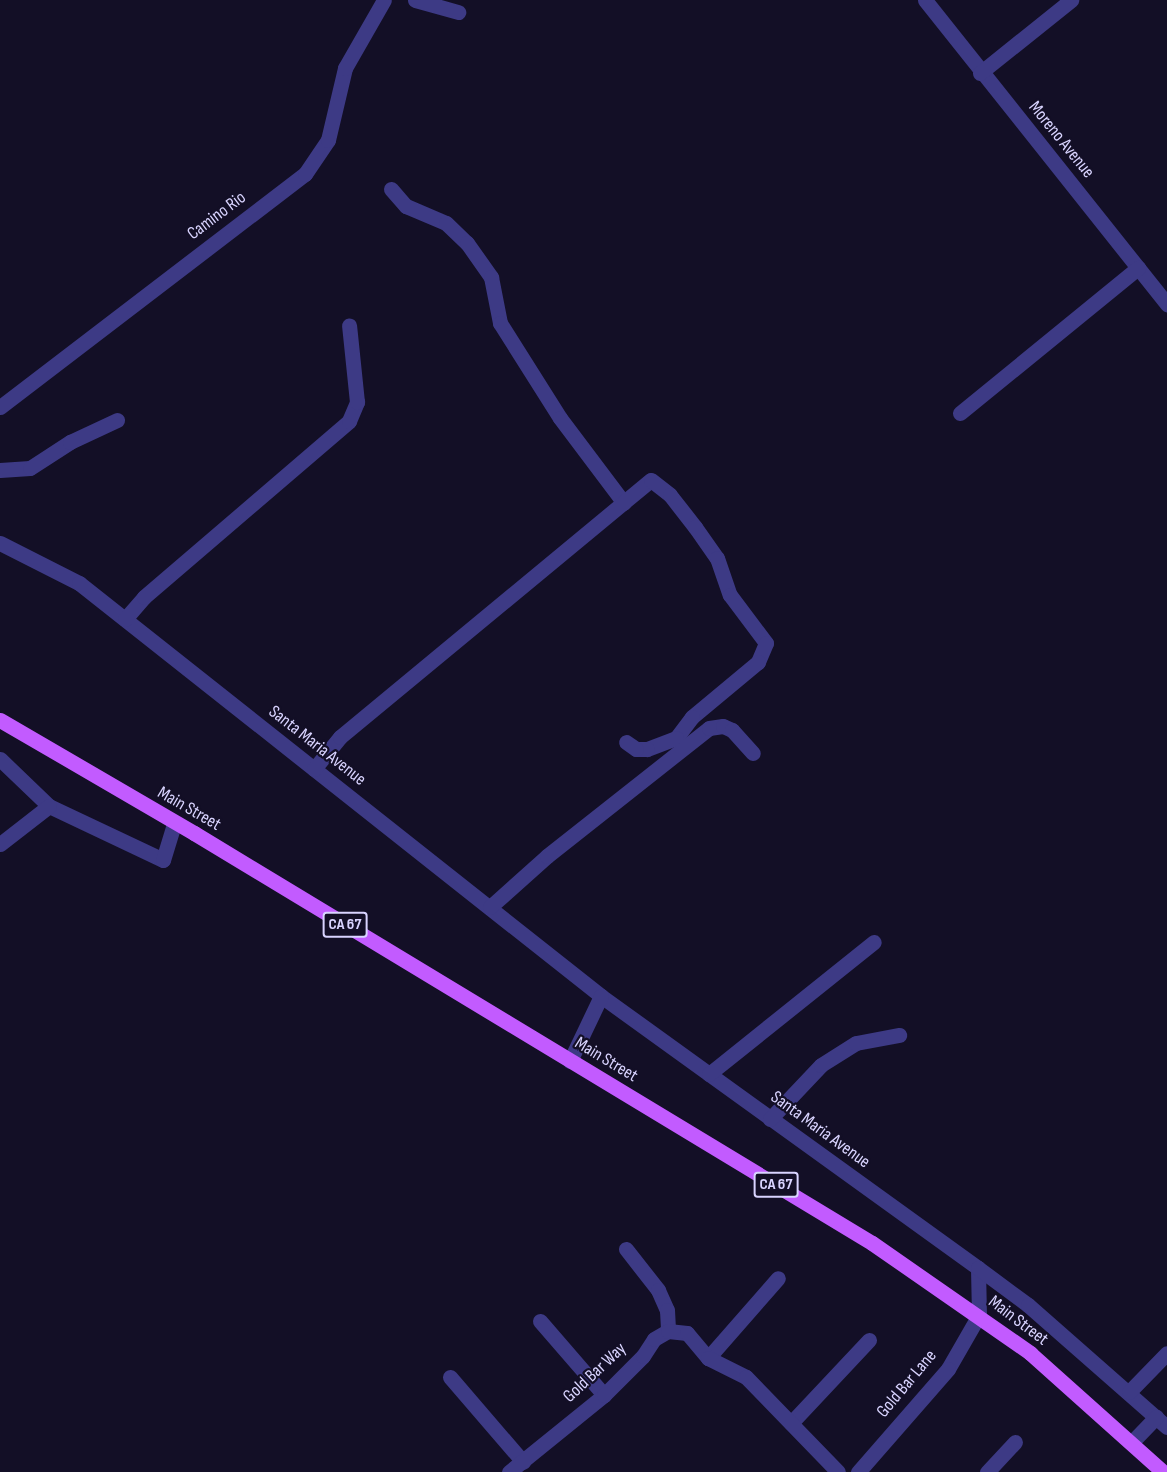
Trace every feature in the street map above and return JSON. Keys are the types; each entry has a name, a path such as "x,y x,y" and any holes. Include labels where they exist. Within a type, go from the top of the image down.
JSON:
{"main road":[{"name":"Main Street","path":"0,720 872,1243 979,1316 1059,1377 1163,1472"}],"street":[{"name":"Camino Rio","path":"0,407 305,174 328,140 345,68 384,0"},
{"path":"415,0 458,12"},
{"name":"Moreno Avenue","path":"925,0 980,73 1167,304"},
{"path":"980,73 1071,0"},
{"path":"390,189 406,206 446,224 467,243 491,278 500,323 560,418 624,503"},
{"path":"960,413 1138,268"},
{"path":"125,619 144,597 349,421 357,402 349,325"},
{"path":"0,470 30,468 70,442 117,420"},
{"path":"314,769 340,737 651,480 670,495 717,558 730,595 766,643 758,662 692,717 676,738 647,749 636,749 626,742"},
{"name":"Santa Maria Avenue","path":"0,543 79,583 601,996 1028,1305 1161,1422"},
{"path":"490,907 547,856 709,728 723,726 732,730 753,753"},
{"path":"0,759 49,806 163,860 174,823"},
{"path":"0,844 49,806"},
{"path":"709,1074 874,942"},
{"path":"570,1061 601,996"},
{"path":"770,1119 820,1065 856,1043 899,1035"},
{"path":"626,1249 658,1290 667,1310 668,1331 687,1334 708,1358 746,1377 838,1472"},
{"path":"978,1268 979,1316"},
{"path":"708,1358 778,1278"},
{"name":"Gold Bar Lane","path":"858,1472 948,1369 979,1316"},
{"path":"540,1321 604,1395"},
{"name":"Gold Bar Way","path":"509,1472 604,1395 643,1356 654,1339 668,1331"},
{"path":"791,1423 869,1340"},
{"path":"1129,1392 1167,1353"},
{"path":"450,1377 523,1462"},
{"path":"1132,1442 1161,1422"},
{"path":"990,1471 1015,1442"}]}
